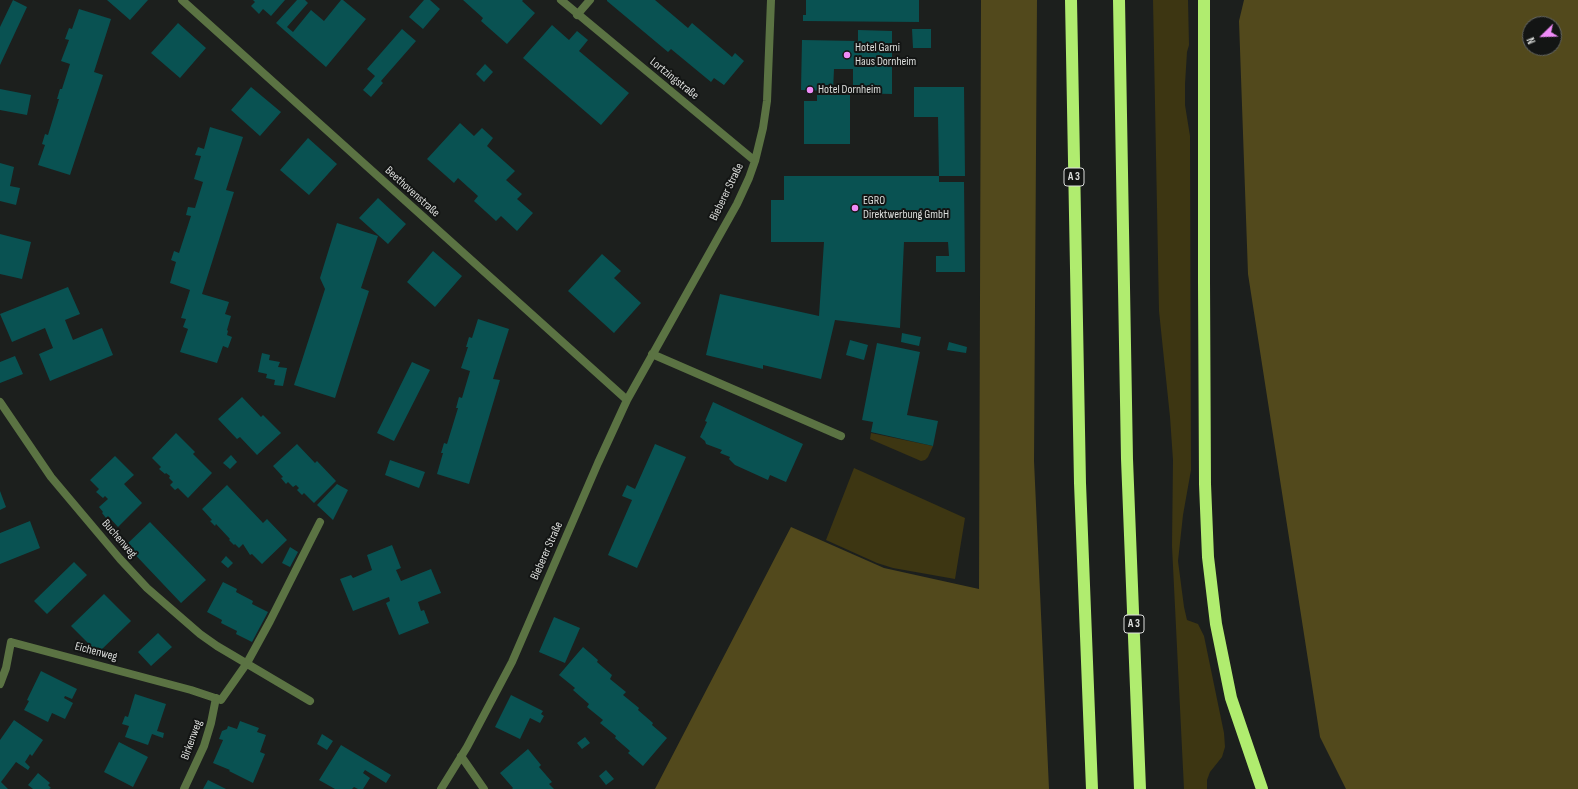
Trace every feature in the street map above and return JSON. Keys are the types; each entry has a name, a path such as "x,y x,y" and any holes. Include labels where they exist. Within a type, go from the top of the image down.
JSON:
{"highway":[{"name":"A 3","path":"1071,0 1080,482 1092,789"},
{"name":"A 3","path":"1119,0 1127,459 1140,789"},
{"path":"1204,0 1204,297 1208,558 1216,624 1231,698 1262,789"}],"street":[{"name":"Beethovenstraße","path":"182,0 628,400"},
{"name":"Lortzingstraße","path":"561,0 577,15 755,161"},
{"path":"577,15 590,0"},
{"name":"Bieberer Straße","path":"442,789 512,662 598,463 628,400 652,354 737,204 749,178 755,161 768,101 771,0"},
{"path":"652,354 841,436"},
{"name":"Buchenweg","path":"0,402 51,477 120,559 147,588 200,634 231,655 310,701"},
{"path":"216,698 221,700 247,663 320,522"},
{"name":"Eichenweg","path":"0,684 6,668 10,642 216,698"},
{"name":"Birkenweg","path":"184,789 204,746 211,723 216,698"},
{"path":"461,756 484,789"}],"shaded area":[{"path":"981,0 1037,0 1034,461 1049,789 655,789 791,527 884,568 979,589"},
{"path":"1153,0 1188,0 1189,45 1187,52 1185,105 1190,136 1191,470 1183,515 1178,561 1187,620 1198,624 1204,636 1224,733 1225,747 1222,757 1210,772 1207,780 1207,789 1184,789 1172,546 1173,460 1159,311"},
{"path":"1244,0 1578,0 1578,789 1346,789 1320,737 1248,274 1239,21"},
{"path":"871,433 933,446 928,457 921,461 870,439"},
{"path":"854,468 965,518 955,579 893,568 877,563 826,540"}],"building":[{"path":"13,0 27,7 0,65 0,27"},
{"path":"107,0 148,0 130,20"},
{"path":"253,0 285,0 271,16 263,9 259,14 251,6 255,2"},
{"path":"297,0 305,0 308,3 287,27 293,32 311,10 324,21 341,0 343,0 366,19 326,67 276,23"},
{"path":"424,0 430,0 440,9 423,29 409,17"},
{"path":"463,0 523,0 522,1 535,13 507,44 481,21 483,18"},
{"path":"607,0 655,0 688,28 692,23 732,57 735,53 744,61 724,85 714,78 711,82 671,49 668,52"},
{"path":"806,0 919,0 919,22 803,21 803,15 806,15"},
{"path":"79,9 111,19 94,72 103,75 70,175 38,165 45,145 42,144 45,134 48,135 59,99 57,99 60,89 62,89 70,64 61,61 69,40 65,39 69,28 72,29"},
{"path":"178,23 206,48 180,78 151,53"},
{"path":"552,25 569,40 577,31 588,40 579,51 629,93 601,125 523,58"},
{"path":"402,29 416,41 381,81 383,83 371,97 363,90 375,76 367,69"},
{"path":"912,29 931,29 931,48 913,48"},
{"name":"Hotel Garni Haus Dornheim","path":"858,30 892,31 892,94 853,93 853,69 834,69 833,91 801,90 802,40 858,41"},
{"path":"485,64 493,72 484,82 476,74"},
{"path":"251,87 281,112 260,136 231,110"},
{"path":"914,87 964,87 965,176 939,176 938,117 914,117"},
{"path":"0,89 31,95 27,115 0,110"},
{"path":"817,95 850,95 850,144 804,144 804,101 817,101"},
{"path":"460,123 474,136 482,128 493,138 487,146 515,171 506,180 522,194 517,199 533,213 517,231 501,216 496,221 474,201 478,196 458,178 454,183 427,159"},
{"path":"210,127 243,137 226,190 234,192 202,294 229,302 225,314 231,316 227,335 232,337 228,348 223,346 217,363 180,352 188,329 183,327 186,319 181,318 190,290 170,283 176,262 171,260 174,251 179,253 191,216 186,215 188,207 195,208 203,182 194,179 201,156 195,155 198,147 204,149"},
{"path":"308,138 337,164 309,195 280,170"},
{"path":"0,163 14,167 10,186 20,188 16,205 0,201"},
{"path":"784,176 939,176 939,182 964,182 965,272 936,272 936,256 949,256 948,242 904,242 900,328 835,320 821,379 763,365 763,369 706,355 720,294 819,316 824,242 771,242 771,200 784,200"},
{"path":"378,198 406,224 388,244 359,218"},
{"path":"337,223 378,236 361,288 369,291 335,398 294,385 325,289 320,278"},
{"path":"0,234 31,242 22,279 0,274"},
{"path":"433,251 462,276 435,307 407,282"},
{"path":"602,254 621,271 614,278 641,303 614,333 568,291"},
{"path":"68,287 80,314 65,320 73,340 102,328 113,355 50,381 39,354 53,348 45,328 12,342 0,314"},
{"path":"478,319 509,329 493,379 500,380 469,484 437,474 443,453 441,453 444,443 447,444 458,408 456,408 459,397 462,398 470,371 461,368 468,347 466,347 469,337 472,338"},
{"path":"902,333 921,337 919,346 901,342"},
{"path":"850,340 868,345 864,360 846,355"},
{"path":"949,342 967,347 966,353 947,350"},
{"path":"877,343 920,352 907,415 938,421 933,446 871,432 873,422 862,420"},
{"path":"262,353 270,355 269,360 280,362 278,367 287,368 283,386 274,385 275,380 266,378 267,374 258,372"},
{"path":"15,356 23,374 0,383 0,362"},
{"path":"412,362 430,370 394,441 377,433"},
{"path":"242,397 261,417 263,415 281,433 257,455 240,437 237,439 218,419"},
{"path":"713,402 803,444 786,482 770,475 768,480 735,465 729,459 730,457 720,453 722,450 706,444 700,437 707,422 705,421"},
{"path":"176,433 195,452 193,454 212,473 188,498 178,488 175,490 170,485 173,482 169,478 170,476 159,469 161,467 152,458"},
{"path":"297,444 315,463 317,461 336,481 314,503 304,493 302,495 297,490 299,488 296,485 293,487 288,482 286,484 281,478 283,477 273,466"},
{"path":"655,444 686,457 637,568 608,555 632,500 622,496 627,485 635,489"},
{"path":"231,455 237,462 230,469 223,463"},
{"path":"115,456 134,475 124,484 142,503 118,527 108,516 106,518 102,513 103,512 99,507 108,499 105,496 103,498 96,492 99,489 90,480"},
{"path":"390,460 425,472 419,488 385,475"},
{"path":"337,484 348,490 333,520 317,505"},
{"path":"227,485 263,523 267,519 287,540 262,564 252,554 250,555 243,544 239,548 235,544 234,545 216,524 215,526 210,521 212,520 202,509"},
{"path":"0,491 6,507 0,510"},
{"path":"30,521 40,548 0,564 0,533"},
{"path":"150,522 206,580 181,603 126,545"},
{"path":"392,545 401,568 396,570 401,581 431,569 441,593 418,602 421,611 424,610 429,623 399,635 386,603 390,601 389,597 353,611 340,579 351,575 353,578 372,570 367,555"},
{"path":"290,547 298,552 290,567 282,563"},
{"path":"226,556 233,563 228,568 221,562"},
{"path":"74,562 87,575 47,614 34,601"},
{"path":"223,582 237,589 236,592 253,601 252,604 268,612 252,642 236,634 237,631 221,623 222,620 207,612"},
{"path":"104,594 131,621 98,653 71,626"},
{"path":"554,617 580,628 565,663 539,652"},
{"path":"158,633 172,647 151,666 138,652"},
{"path":"583,647 612,675 610,679 626,692 623,695 639,708 638,710 653,723 652,725 667,738 643,766 628,753 630,751 615,738 616,736 600,723 603,720 587,707 589,704 573,690 575,688 559,675"},
{"path":"41,671 77,689 72,699 65,696 64,698 73,703 65,719 52,713 48,722 24,710 29,701 27,700"},
{"path":"135,694 166,704 157,731 164,733 163,738 152,734 148,745 125,737 129,726 122,724 125,716 128,717"},
{"path":"511,695 543,711 541,714 544,716 540,723 530,718 520,739 495,727"},
{"path":"14,720 43,740 32,756 30,754 25,762 30,767 28,770 16,762 1,782 8,789 0,789 0,740"},
{"path":"240,721 259,728 257,732 266,735 260,752 265,754 253,783 229,771 230,770 213,763 223,740 219,739 222,731 227,729 228,726 237,729"},
{"path":"322,734 333,741 327,750 317,744"},
{"path":"585,737 590,743 582,749 577,743"},
{"path":"119,742 148,757 133,787 104,772"},
{"path":"341,745 391,775 386,783 365,770 363,773 370,778 363,789 354,787 352,789 335,789 319,780"},
{"path":"528,749 541,765 539,767 552,782 549,784 554,789 512,789 513,788 500,773"},
{"path":"606,770 614,779 606,785 599,776"},
{"path":"38,773 50,783 48,785 51,788 33,789 28,785"},
{"path":"208,780 226,789 203,789"}],"place":[{"name":"Hotel Garni Haus Dornheim","path":"847,55"},
{"name":"Hotel Dornheim","path":"810,90"},
{"name":"EGRO Direktwerbung GmbH","path":"855,208"}]}
